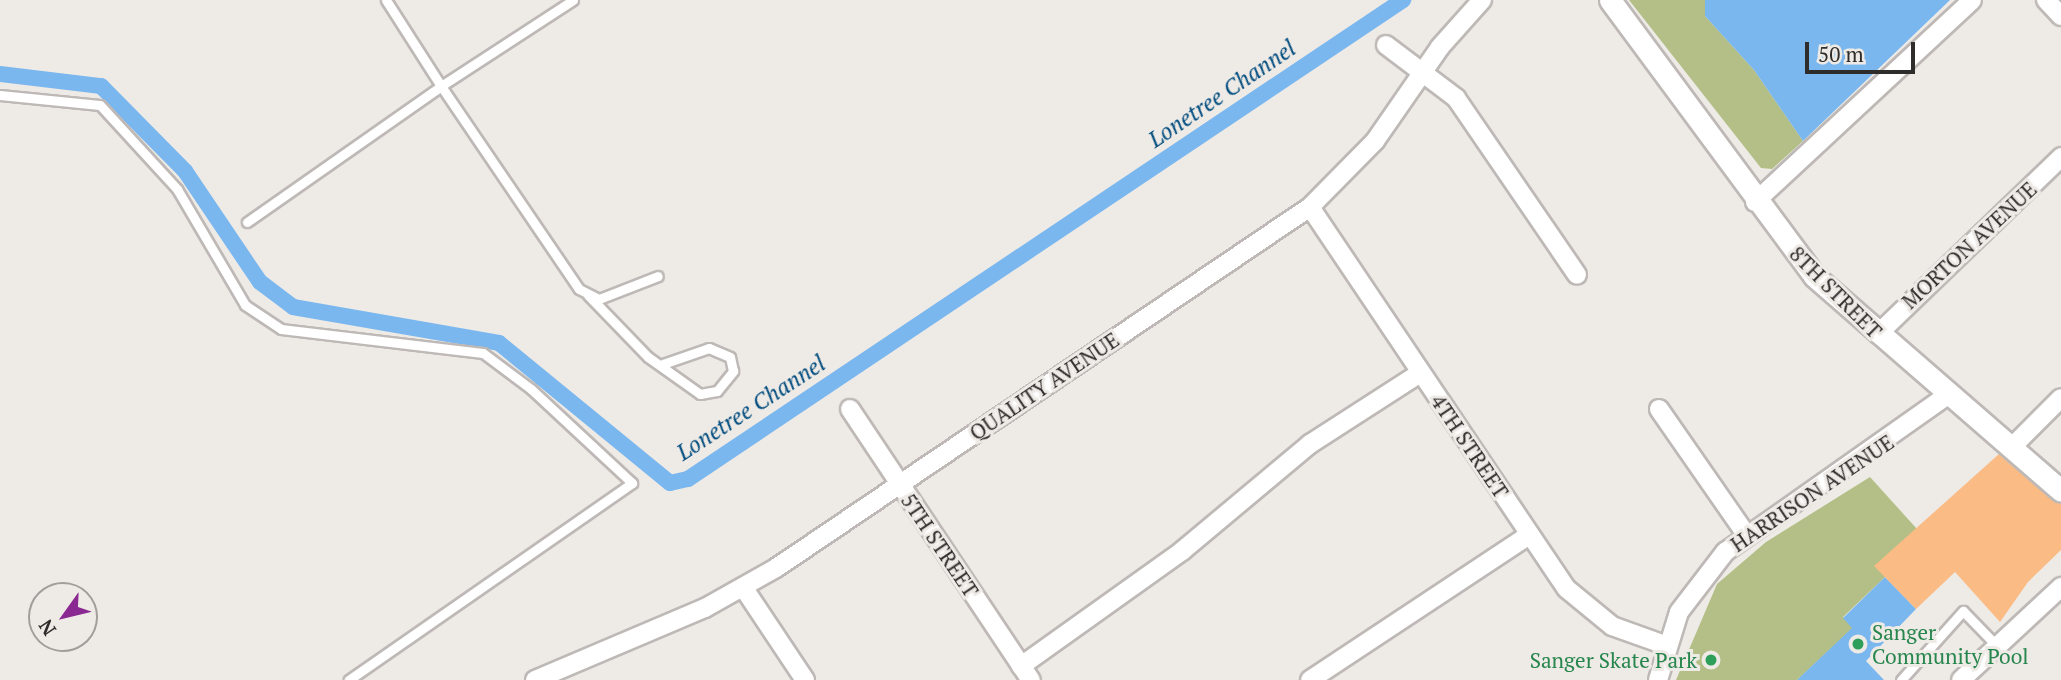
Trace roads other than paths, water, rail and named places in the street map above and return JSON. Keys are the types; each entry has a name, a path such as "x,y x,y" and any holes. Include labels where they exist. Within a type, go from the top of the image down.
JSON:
{"street":[{"name":"QUALITY AVENUE","path":"535,680 744,587 1310,207 1376,141 1423,72 1482,0"},
{"name":"8TH STREET","path":"1610,0 1755,202 1814,276 2061,491"},
{"path":"1755,202 1972,0"},
{"path":"2046,0 2061,16"},
{"path":"1387,45 1466,110 1577,275"},
{"name":"MORTON AVENUE","path":"1878,334 2061,157"},
{"name":"4TH STREET","path":"1310,207 1530,535 1592,614 1665,645"},
{"path":"1026,673 1182,551 1310,444 1420,373"},
{"name":"HARRISON AVENUE","path":"1658,680 1665,645 1702,579 1746,534 1925,416 1949,394"},
{"path":"2012,447 2061,398"},
{"name":"5TH STREET","path":"850,409 1026,673"},
{"path":"1659,409 1746,534"},
{"path":"1310,680 1530,535"},
{"path":"744,587 805,680"},
{"path":"1961,680 2059,590"}],"lane":[{"path":"386,0 441,86 588,293 638,348 700,394 717,391 733,371 730,357 709,348 663,364"},
{"path":"247,222 441,86 573,0"},
{"path":"0,95 100,105 177,189 245,305 281,329 483,353 531,388 632,483 349,680"},
{"path":"588,293 599,299 658,276"},
{"path":"1901,680 1963,611 1997,646"}],"water":[{"path":"1705,0 1950,0 1803,141 1754,70 1705,16"},
{"name":"Sanger Community Pool","path":"1885,577 1916,609 1866,661 1884,680 1797,680 1852,628 1843,618"}],"waterway":[{"name":"Lonetree Channel","path":"0,74 101,86 185,171 260,282 293,307 499,343 670,483 688,479 1403,0"}],"place":[{"name":"Sanger Community Pool","path":"1858,644"},
{"name":"Sanger Skate Park","path":"1711,660"}]}
